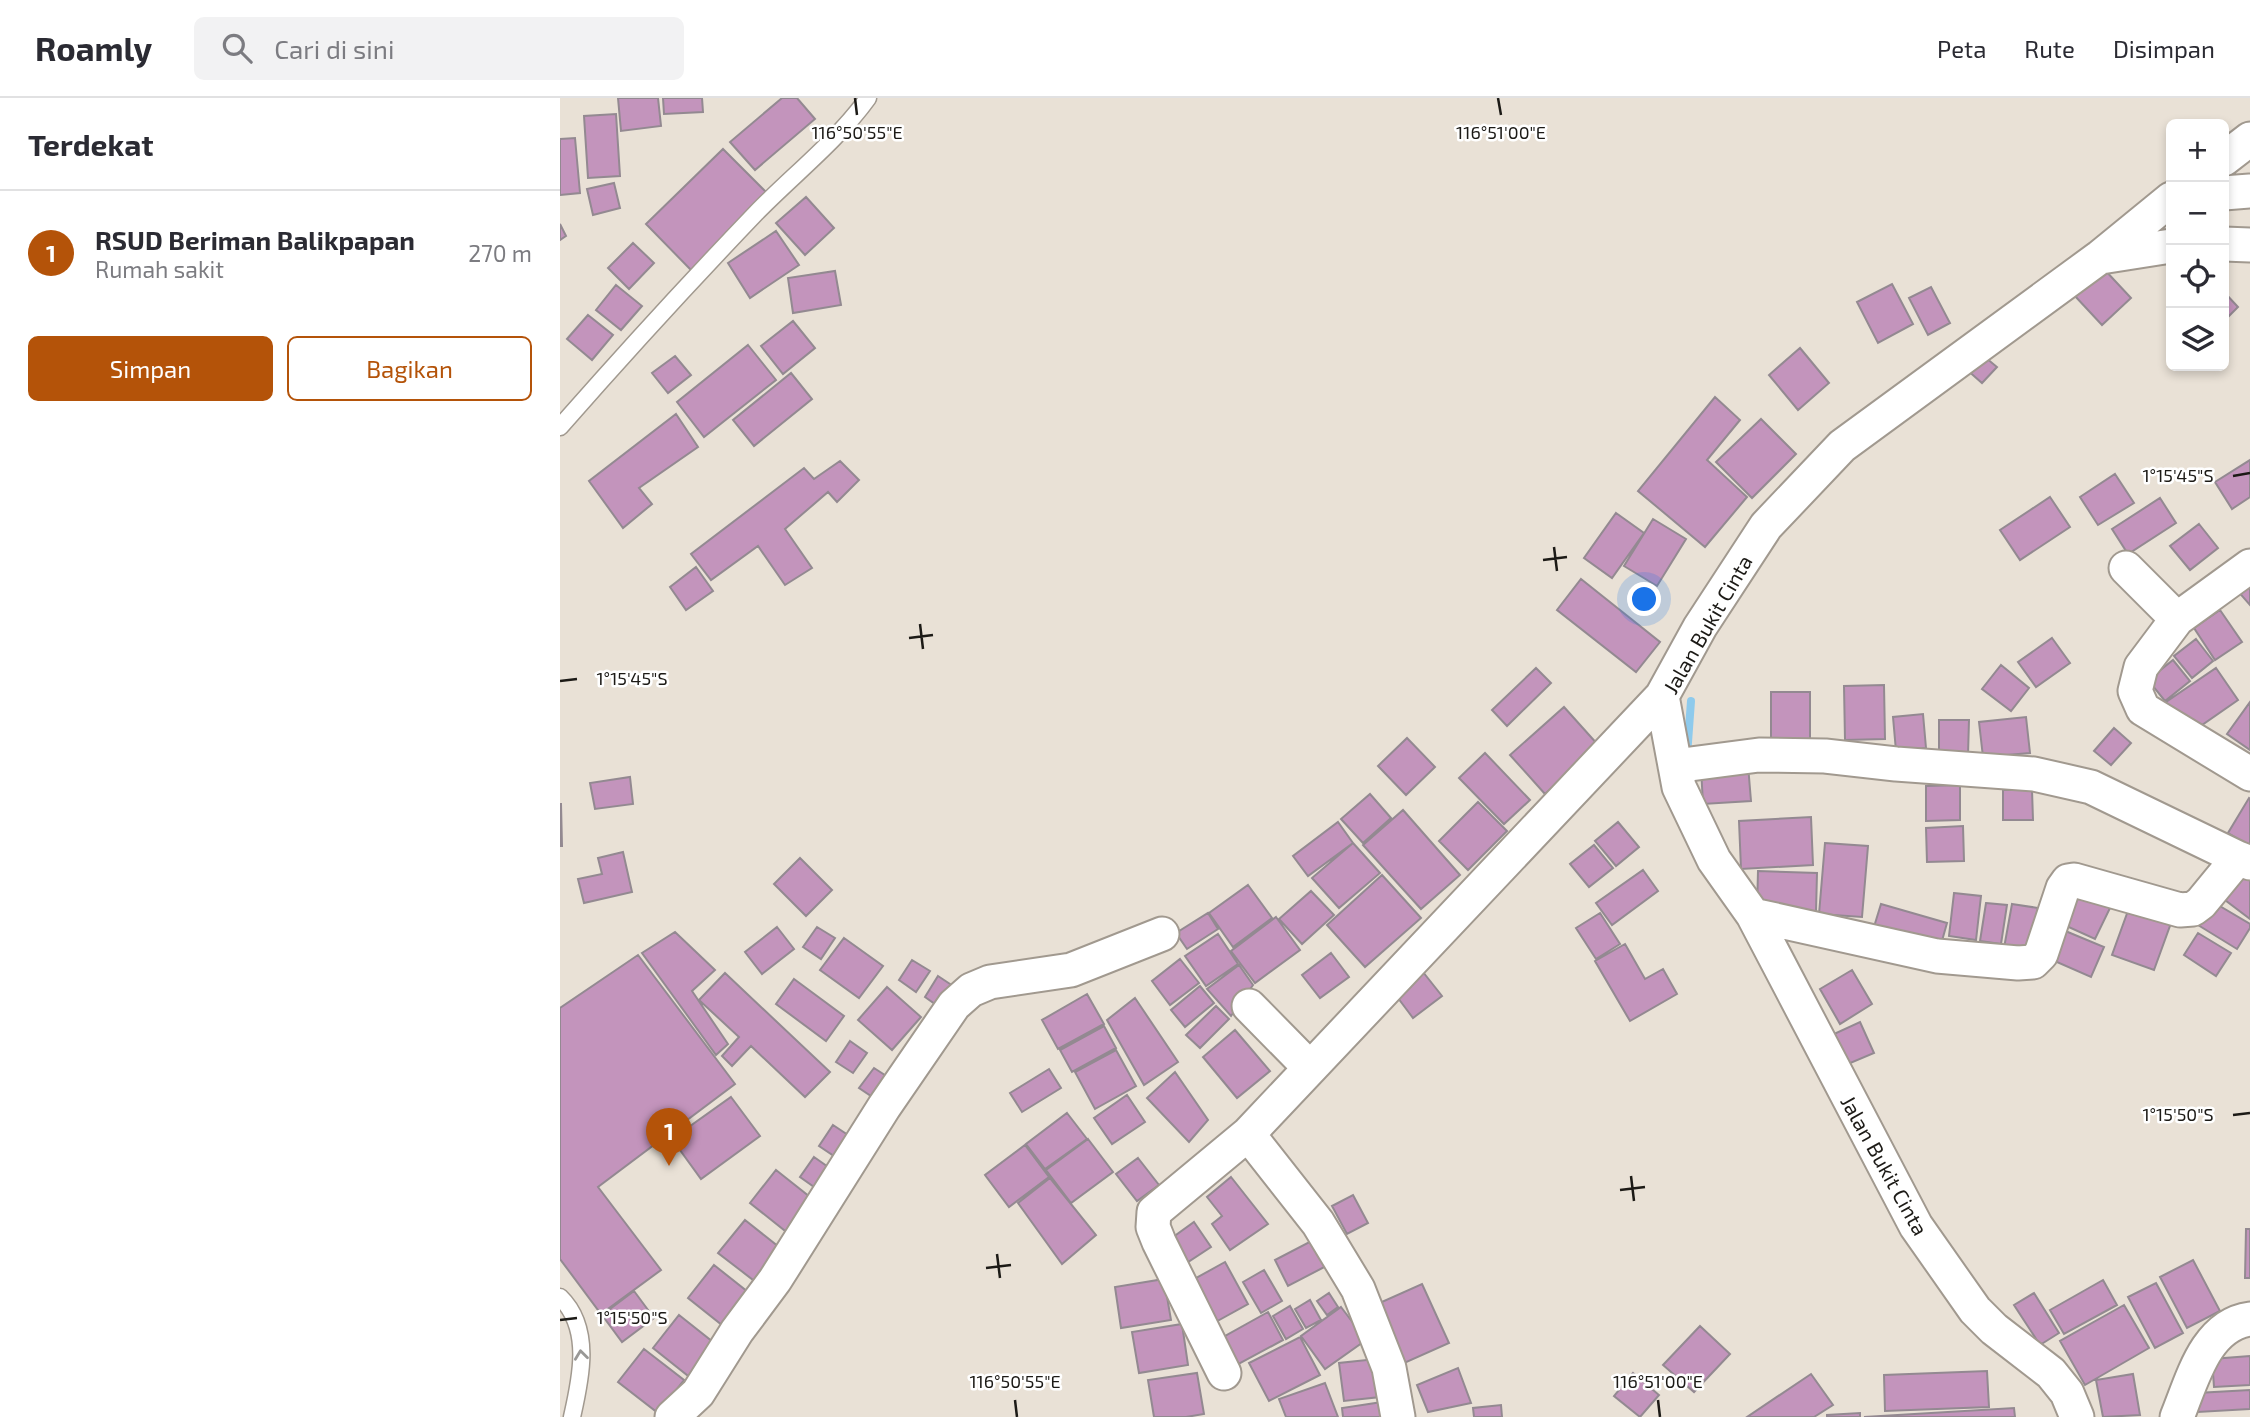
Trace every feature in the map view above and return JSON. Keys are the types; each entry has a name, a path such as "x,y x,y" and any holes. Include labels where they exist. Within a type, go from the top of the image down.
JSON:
{"street":[{"path":"2229,155 2250,139"},
{"path":"2229,193 2250,191"},
{"name":"Jalan Bukit Cinta","path":"2077,1417 2067,1393 2051,1373 1994,1329 1975,1310 1916,1226 1753,915 1714,860 1679,788 1662,696 1700,627 1766,526 1842,446 2100,257 2166,203"},
{"path":"2229,244 2250,245"},
{"path":"2100,257 2166,247"},
{"path":"2250,566 2177,620 2141,667 2136,691 2143,709 2250,774"},
{"path":"2126,568 2177,620"},
{"path":"1224,1373 1159,1242 1153,1227 1154,1212 1248,1133 1662,696"},
{"path":"1675,766 1759,755 1825,756 2034,774 2091,787 2244,860 2193,909 2180,909 2074,880 2067,881 2041,954 2033,962 2018,964 1937,956 1753,915"},
{"path":"672,1417 698,1393 737,1331 775,1280 884,1107 954,1005 971,990 990,982 1071,970 1162,934"},
{"path":"1249,1006 1310,1068"},
{"path":"1248,1133 1318,1223 1359,1289 1390,1368 1398,1417"},
{"path":"2177,1417 2202,1356 2221,1332 2241,1320 2250,1319"}],"lane":[{"path":"560,427 617,361 757,213 853,118 868,98"},
{"path":"560,1297 571,1308 576,1320 583,1364 572,1417"}],"building":[{"path":"618,98 658,98 661,126 621,131"},
{"path":"663,98 702,98 703,112 664,114"},
{"path":"782,98 797,98 815,119 755,170 730,142"},
{"path":"616,114 620,176 588,178 584,116"},
{"path":"575,138 580,193 560,195 560,139"},
{"path":"723,149 769,195 691,270 646,224"},
{"path":"614,183 620,208 593,215 587,189"},
{"path":"806,197 834,228 805,255 776,223"},
{"path":"560,224 566,236 560,240"},
{"path":"776,231 799,265 750,298 728,263"},
{"path":"633,243 654,263 629,289 608,268"},
{"path":"2103,268 2131,298 2102,325 2074,295"},
{"path":"835,271 841,305 793,313 788,278"},
{"path":"1892,284 1913,324 1878,343 1857,302"},
{"path":"616,285 642,306 621,330 596,310"},
{"path":"1931,287 1950,323 1928,335 1909,298"},
{"path":"2229,297 2238,307 2229,316"},
{"path":"588,315 613,335 592,360 567,339"},
{"path":"793,321 815,348 783,374 761,346"},
{"path":"748,345 776,380 704,437 677,402"},
{"path":"1800,348 1829,383 1798,410 1769,375"},
{"path":"1980,353 1997,367 1982,383 1966,369"},
{"path":"675,356 691,375 668,393 652,373"},
{"path":"791,373 812,399 754,446 733,420"},
{"path":"1715,397 1740,420 1707,460 1747,497 1705,547 1638,491"},
{"path":"676,414 698,447 639,488 652,504 623,528 589,481"},
{"path":"1761,419 1796,454 1752,498 1716,462"},
{"path":"2250,460 2250,497 2232,509 2215,482"},
{"path":"840,461 859,480 837,502 828,492 785,529 812,568 785,585 758,546 711,580 691,554 804,468 814,479"},
{"path":"2115,474 2134,503 2098,525 2080,497"},
{"path":"2050,497 2070,527 2020,560 2000,530"},
{"path":"2160,498 2176,523 2128,554 2112,529"},
{"path":"1616,513 1644,533 1612,578 1584,558"},
{"path":"1653,519 1686,539 1657,586 1624,566"},
{"path":"2199,524 2218,548 2190,570 2170,546"},
{"path":"696,567 713,591 686,610 670,587"},
{"path":"2250,578 2250,605 2236,589"},
{"path":"1581,579 1660,642 1636,672 1557,610"},
{"path":"2220,610 2242,642 2215,660 2194,628"},
{"path":"2052,638 2070,663 2036,687 2018,662"},
{"path":"2196,639 2213,661 2192,678 2174,656"},
{"path":"2173,660 2190,681 2165,701 2148,680"},
{"path":"2001,665 2029,688 2011,711 1982,689"},
{"path":"1536,668 1551,683 1507,726 1492,710"},
{"path":"2216,668 2238,700 2189,734 2166,702"},
{"path":"1884,685 1885,739 1845,740 1844,686"},
{"path":"1771,692 1810,692 1810,749 1771,749"},
{"path":"2250,702 2250,750 2227,734"},
{"path":"1564,707 1599,746 1545,794 1510,755"},
{"path":"1923,714 1926,748 1896,751 1893,717"},
{"path":"2026,717 2030,753 1983,757 1979,722"},
{"path":"1939,720 1969,720 1968,755 1939,755"},
{"path":"2114,728 2131,743 2111,765 2094,751"},
{"path":"1407,738 1435,767 1406,795 1378,766"},
{"path":"1485,753 1530,800 1504,824 1459,778"},
{"path":"1748,765 1751,801 1703,804 1701,768"},
{"path":"630,777 633,804 595,809 590,783"},
{"path":"1960,785 1960,820 1926,821 1926,786"},
{"path":"2003,790 2032,790 2033,820 2003,820"},
{"path":"1370,794 1391,818 1363,843 1341,819"},
{"path":"2250,799 2250,846 2228,833"},
{"path":"1478,802 1507,831 1468,870 1439,841"},
{"path":"561,804 562,846 560,846"},
{"path":"1403,810 1460,875 1421,909 1363,845"},
{"path":"1811,817 1813,865 1741,869 1739,821"},
{"path":"1338,822 1353,843 1308,876 1293,856"},
{"path":"1618,822 1639,847 1616,866 1595,841"},
{"path":"1963,826 1964,861 1927,862 1926,828"},
{"path":"1353,843 1380,873 1339,908 1312,878"},
{"path":"1825,843 1868,846 1862,917 1819,914"},
{"path":"1594,845 1613,868 1589,887 1570,864"},
{"path":"623,852 632,892 584,903 578,879 602,874 598,858"},
{"path":"800,858 832,890 806,916 774,884"},
{"path":"2250,868 2250,919 2225,900"},
{"path":"1643,870 1658,891 1612,925 1596,903"},
{"path":"1758,871 1817,873 1816,912 1757,910"},
{"path":"1382,875 1421,918 1365,967 1327,925"},
{"path":"1248,885 1272,918 1233,947 1209,913"},
{"path":"2078,890 2111,906 2095,939 2062,924"},
{"path":"1311,891 1334,915 1302,944 1279,919"},
{"path":"1954,893 1981,896 1976,940 1949,936"},
{"path":"2213,902 2250,924 2237,949 2198,925"},
{"path":"1986,903 2007,905 2001,944 1980,941"},
{"path":"1881,904 1947,923 1940,948 1873,930"},
{"path":"2012,904 2038,908 2031,952 2004,948"},
{"path":"2129,908 2171,923 2154,970 2112,955"},
{"path":"1208,913 1218,929 1187,949 1176,933"},
{"path":"1600,913 1620,944 1596,959 1576,928"},
{"path":"1276,917 1300,950 1255,983 1231,951"},
{"path":"777,927 794,949 762,974 745,952"},
{"path":"817,927 835,938 821,959 803,947"},
{"path":"2063,930 2104,947 2091,977 2050,959"},
{"path":"675,932 715,970 692,991 728,1044 716,1055 642,953"},
{"path":"2198,933 2231,953 2216,976 2184,955"},
{"path":"1218,934 1238,964 1206,986 1185,956"},
{"path":"844,938 883,966 859,998 820,970"},
{"path":"1625,944 1645,979 1663,969 1677,994 1630,1021 1595,961"},
{"path":"1331,953 1349,977 1320,998 1302,975"},
{"path":"638,955 735,1084 598,1187 661,1270 601,1314 560,1259 560,1008"},
{"path":"1180,959 1199,983 1170,1005 1152,981"},
{"path":"912,960 930,971 916,992 899,980"},
{"path":"1239,965 1253,985 1231,1016 1207,989"},
{"path":"1852,970 1872,1004 1840,1024 1820,989"},
{"path":"1423,972 1442,996 1413,1018 1395,994"},
{"path":"725,973 830,1072 805,1097 751,1046 732,1066 722,1056 739,1037 699,1000"},
{"path":"938,976 956,988 942,1009 925,997"},
{"path":"794,979 844,1016 826,1041 776,1004"},
{"path":"1200,986 1214,1003 1185,1027 1171,1010"},
{"path":"887,987 921,1017 892,1050 858,1020"},
{"path":"1087,994 1104,1024 1058,1049 1042,1020"},
{"path":"1135,998 1178,1062 1144,1085 1107,1020"},
{"path":"1216,1006 1229,1019 1200,1048 1186,1035"},
{"path":"1860,1022 1874,1053 1848,1064 1834,1034"},
{"path":"1104,1026 1116,1048 1072,1072 1060,1050"},
{"path":"1235,1030 1270,1071 1237,1098 1203,1057"},
{"path":"850,1041 867,1053 853,1073 836,1062"},
{"path":"1116,1050 1136,1086 1095,1109 1075,1072"},
{"path":"874,1068 891,1079 877,1100 859,1088"},
{"path":"1049,1069 1061,1088 1022,1112 1010,1093"},
{"path":"1175,1072 1208,1120 1189,1142 1147,1098"},
{"path":"1127,1095 1145,1122 1112,1144 1094,1118"},
{"path":"731,1097 760,1136 701,1179 672,1139"},
{"path":"1067,1113 1087,1139 1045,1169 1026,1144"},
{"path":"833,1125 851,1137 837,1158 819,1146"},
{"path":"1088,1139 1113,1172 1071,1203 1046,1170"},
{"path":"1025,1145 1049,1177 1009,1207 985,1175"},
{"path":"814,1157 831,1169 817,1189 800,1177"},
{"path":"1138,1158 1159,1185 1137,1201 1116,1174"},
{"path":"776,1170 815,1201 789,1234 750,1203"},
{"path":"1231,1177 1268,1224 1230,1250 1212,1224 1222,1216 1207,1197"},
{"path":"1050,1178 1096,1235 1062,1264 1018,1203"},
{"path":"1353,1195 1368,1223 1347,1234 1332,1206"},
{"path":"745,1220 784,1251 757,1283 718,1253"},
{"path":"1194,1222 1211,1247 1185,1264 1169,1240"},
{"path":"2246,1229 2250,1229 2250,1278 2245,1278"},
{"path":"1319,1237 1332,1263 1288,1286 1275,1260"},
{"path":"2193,1260 2220,1311 2187,1328 2160,1277"},
{"path":"1225,1262 1248,1304 1212,1324 1189,1282"},
{"path":"714,1265 753,1296 727,1329 688,1298"},
{"path":"1264,1270 1282,1301 1261,1313 1243,1282"},
{"path":"1164,1279 1171,1320 1121,1328 1115,1287"},
{"path":"2103,1280 2117,1305 2064,1334 2050,1310"},
{"path":"2156,1283 2183,1333 2155,1348 2128,1297"},
{"path":"1422,1284 1449,1343 1402,1364 1375,1305"},
{"path":"634,1291 654,1318 622,1342 602,1315"},
{"path":"1329,1293 1338,1307 1327,1315 1317,1301"},
{"path":"2034,1293 2059,1333 2040,1345 2014,1305"},
{"path":"1310,1300 1321,1320 1306,1328 1295,1309"},
{"path":"2124,1305 2149,1348 2085,1385 2060,1341"},
{"path":"1290,1306 1303,1329 1286,1339 1273,1316"},
{"path":"1341,1307 1366,1340 1325,1369 1301,1336"},
{"path":"1268,1312 1283,1340 1233,1367 1218,1340"},
{"path":"679,1315 718,1346 692,1379 653,1348"},
{"path":"1182,1324 1188,1365 1139,1373 1132,1332"},
{"path":"1700,1326 1730,1354 1694,1392 1663,1365"},
{"path":"1300,1337 1320,1375 1269,1401 1249,1363"},
{"path":"644,1349 684,1380 658,1413 618,1382"},
{"path":"2250,1356 2250,1385 2214,1387 2212,1359"},
{"path":"1376,1359 1380,1397 1344,1401 1339,1363"},
{"path":"1458,1368 1471,1403 1428,1412 1417,1385"},
{"path":"1987,1371 1989,1407 1885,1411 1884,1375"},
{"path":"1197,1373 1204,1414 1154,1417 1148,1380"},
{"path":"1633,1373 1659,1395 1640,1417 1614,1396"},
{"path":"1811,1374 1833,1405 1814,1417 1747,1417"},
{"path":"2133,1374 2140,1415 2103,1417 2096,1380"},
{"path":"1325,1383 1338,1417 1286,1417 1279,1399"},
{"path":"2250,1390 2250,1409 2198,1412 2197,1393"},
{"path":"1389,1401 1392,1417 1343,1417 1342,1408"},
{"path":"1501,1405 1502,1417 1474,1417 1473,1408"},
{"path":"2014,1408 2015,1417 1864,1417"},
{"path":"1860,1413 1860,1417 1827,1417 1827,1415"}],"waterway":[{"path":"1687,756 1691,701"}],"place":[{"name":"RSUD Beriman Balikpapan","path":"669,1166"}]}
